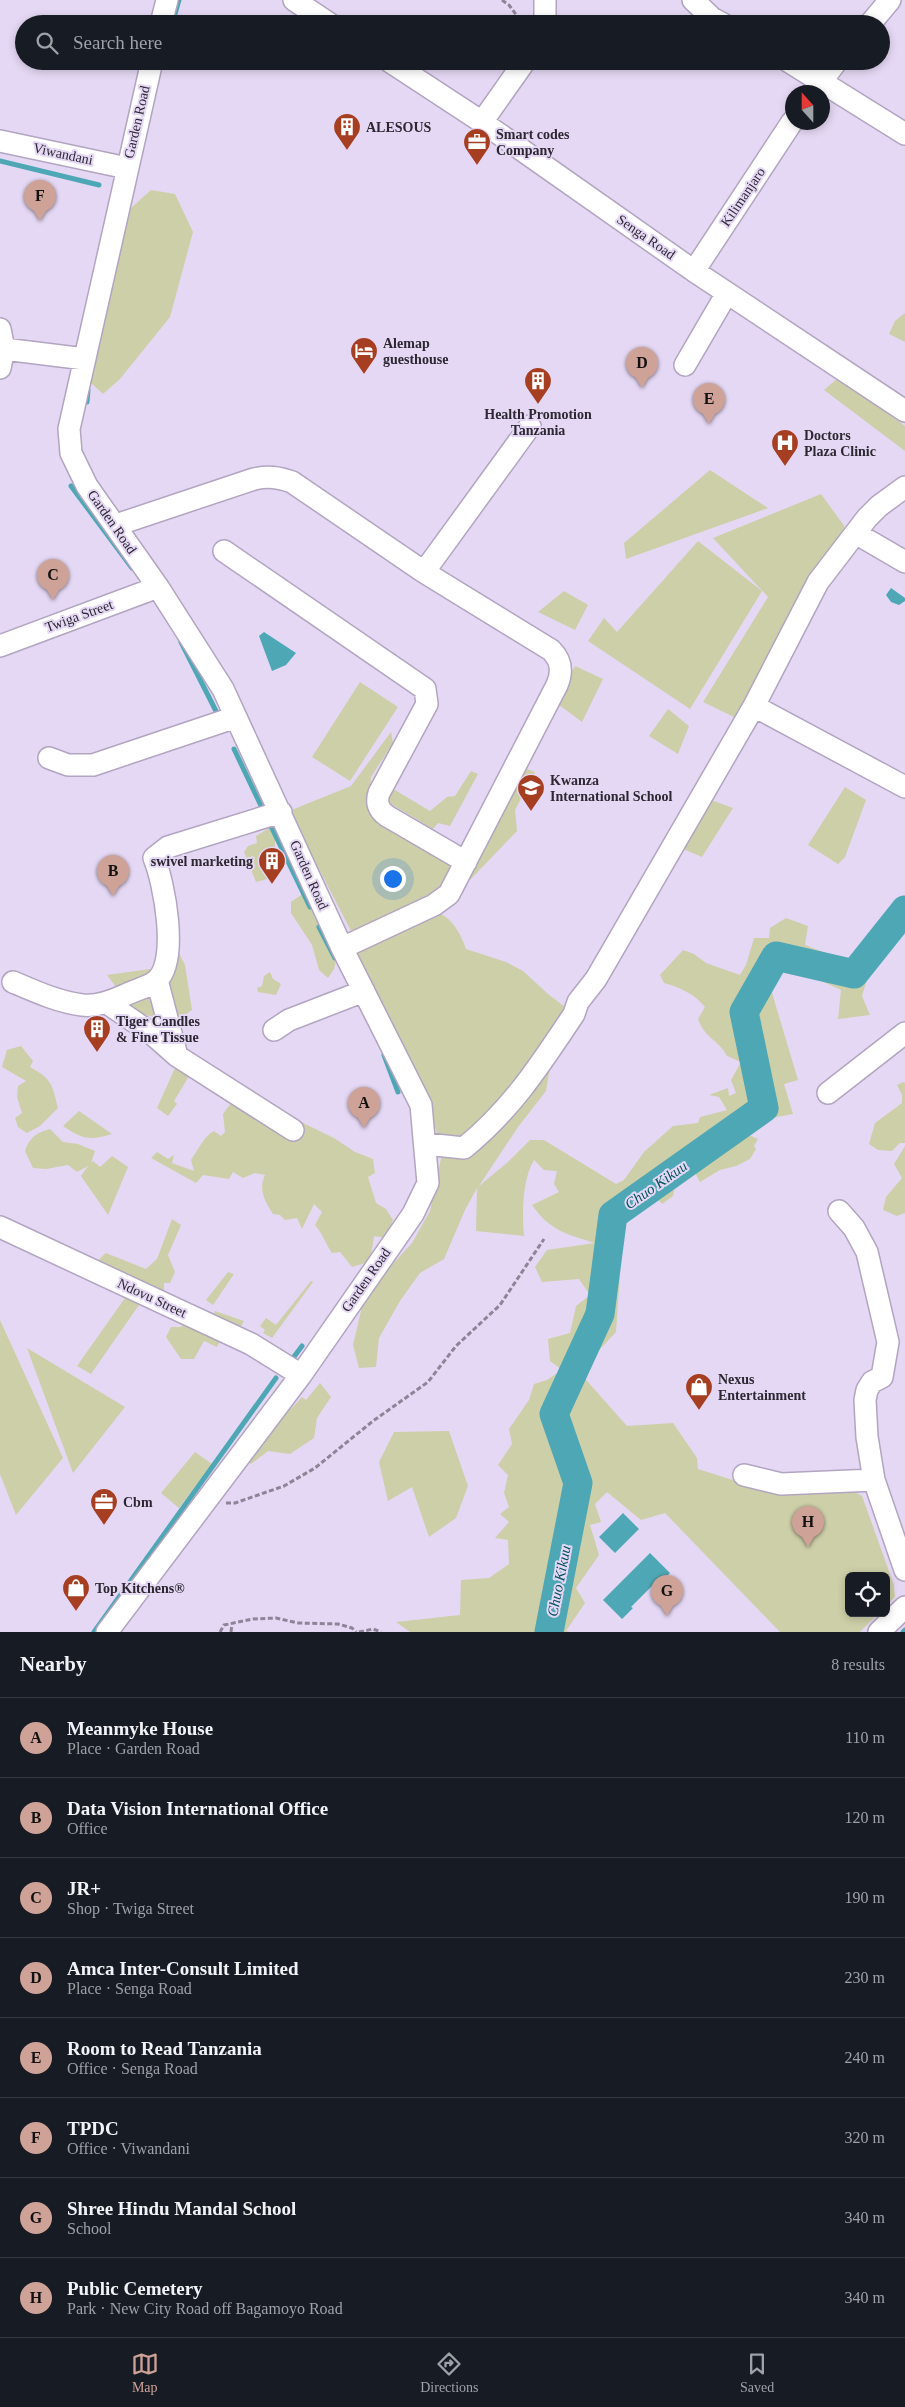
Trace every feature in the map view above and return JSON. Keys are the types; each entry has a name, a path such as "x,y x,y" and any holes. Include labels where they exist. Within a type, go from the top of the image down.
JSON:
{"street":[{"path":"163,15 167,0"},
{"path":"294,0 316,15"},
{"path":"545,0 545,15"},
{"path":"693,0 709,15"},
{"path":"878,15 890,0"},
{"name":"Garden Road","path":"107,1632 200,1506 301,1375 413,1214 428,1183 421,1105 342,948 223,689 158,587 87,486 71,453 69,429 150,70"},
{"name":"Senga Road","path":"403,70 482,122 694,271 905,411"},
{"path":"482,122 519,70"},
{"path":"798,70 816,85"},
{"path":"818,85 830,70"},
{"path":"830,93 905,134"},
{"name":"Kilimanjaro","path":"694,271 787,130"},
{"name":"Viwandani","path":"0,140 127,168"},
{"path":"685,365 727,293"},
{"path":"2,349 84,359"},
{"path":"424,572 530,426"},
{"path":"116,525 254,479 267,476 280,478 292,482 424,572 551,650 560,662 561,670 557,685 449,894 442,900 342,948"},
{"path":"426,1144 464,1148 491,1126 519,1093 574,1014 578,1002 596,979 754,706 818,582 879,506 905,487"},
{"path":"857,534 905,562"},
{"path":"224,551 424,689 427,694 427,704 379,792 378,803 382,813 466,862"},
{"name":"Twiga Street","path":"0,646 158,587"},
{"path":"754,706 905,787"},
{"path":"49,758 68,765 93,765 236,716"},
{"path":"13,982 44,995 82,1005 107,1003 157,980 164,967 169,946 167,921 154,858 168,847 280,812"},
{"path":"157,980 178,1056"},
{"path":"274,1030 288,1020 364,991"},
{"path":"107,1003 151,1033 178,1056 293,1130"},
{"path":"828,1093 905,1033"},
{"path":"839,1211 854,1228 867,1252 888,1342 882,1377 872,1382 865,1400 867,1437 874,1480 905,1570"},
{"name":"Ndovu Street","path":"0,1227 251,1344 301,1375"},
{"path":"744,1475 781,1484 874,1480"},
{"path":"878,1632 905,1607"}],"path":[{"path":"502,0 515,15"},
{"path":"200,1506 235,1503 284,1486 315,1468 373,1421 428,1382 456,1346 500,1305 544,1239"},
{"path":"220,1632 224,1625 253,1619 276,1618 298,1623 338,1624 358,1632 373,1629 381,1632"},
{"path":"231,1632 232,1624"}],"green space":[{"path":"151,190 175,194 193,232 170,317 120,379 103,394 90,382 130,209"},
{"path":"905,313 905,342 889,334 895,321"},
{"path":"839,377 905,426 905,451 824,390"},
{"path":"710,470 768,508 626,559 624,543"},
{"path":"821,494 845,527 736,718 703,702 768,597 713,538"},
{"path":"698,541 762,591 690,709 588,641 604,618 617,632"},
{"path":"564,591 588,605 575,630 538,612"},
{"path":"575,666 603,679 582,722 555,702"},
{"path":"360,682 398,707 350,781 312,757"},
{"path":"668,709 689,726 678,754 649,736"},
{"path":"391,732 393,743 371,777 369,810 452,867 445,884 408,907 429,910 445,917 452,922 462,938 466,949 506,962 523,971 574,1014 551,1061 546,1091 518,1127 479,1186 508,1162 530,1140 544,1140 616,1184 624,1180 644,1152 673,1126 698,1123 700,1117 727,1110 719,1097 709,1095 728,1088 729,1096 736,1093 731,1080 741,1062 727,1056 720,1046 704,1031 698,1019 705,1007 701,1002 686,992 664,983 660,975 683,950 694,954 706,963 740,975 746,965 754,938 769,938 770,928 786,918 808,926 805,945 870,970 862,996 870,1015 838,1019 841,990 791,967 777,973 770,986 798,1080 784,1084 793,1114 756,1121 749,1135 758,1139 754,1146 756,1149 750,1159 736,1166 720,1170 700,1182 693,1169 676,1182 673,1196 662,1204 654,1195 635,1204 620,1218 622,1244 616,1332 579,1372 627,1426 673,1423 697,1458 698,1469 770,1492 843,1486 862,1496 889,1572 845,1572 845,1617 875,1617 860,1632 780,1632 665,1513 641,1520 607,1492 595,1504 601,1522 590,1525 599,1555 576,1588 585,1603 566,1631 570,1632 410,1632 396,1622 460,1615 461,1580 489,1578 509,1564 508,1540 495,1538 509,1522 500,1514 509,1507 504,1493 508,1475 498,1465 512,1444 509,1429 529,1400 534,1384 547,1380 562,1370 550,1361 548,1339 570,1333 576,1306 590,1295 579,1279 542,1282 535,1267 547,1250 595,1243 568,1234 552,1226 532,1205 559,1192 554,1184 557,1171 544,1170 534,1160 525,1187 523,1208 524,1236 476,1231 477,1188 465,1210 444,1259 420,1273 400,1301 379,1338 376,1367 359,1368 353,1345 365,1294 412,1243 430,1211 443,1149 411,1061 346,966 368,928 351,931 289,811 351,786"},
{"path":"519,766 535,772 515,810 517,831 470,880 463,876"},
{"path":"471,771 478,774 450,826 438,823 433,829 386,801 386,791 395,790 430,811 447,797 455,796"},
{"path":"845,787 866,800 845,857 838,864 808,845"},
{"path":"711,800 733,808 702,857 683,849"},
{"path":"271,827 276,830 274,853 264,854 271,878 256,882 244,852 248,846 257,843 256,836"},
{"path":"304,893 316,900 338,952 334,969 328,978 319,970 312,945 291,913 291,902"},
{"path":"175,928 179,953 185,965 192,1010 168,1026 154,1017 135,1012 107,975 164,967"},
{"path":"270,972 273,979 281,984 276,995 258,992 257,988 262,986 264,976"},
{"path":"21,1046 33,1061 30,1067 43,1075 50,1083 58,1108 40,1126 27,1133 18,1127 15,1118 22,1113 17,1097 18,1086 26,1081 2,1067 7,1050"},
{"path":"175,1068 188,1073 188,1078 174,1101 177,1104 168,1116 157,1108"},
{"path":"905,1083 905,1143 900,1143 892,1151 878,1150 869,1144 875,1123 902,1103 902,1095 897,1085"},
{"path":"239,1092 334,1138 355,1152 373,1159 375,1173 368,1177 376,1203 386,1209 393,1220 386,1238 374,1236 371,1255 365,1263 352,1267 340,1252 332,1253 315,1225 322,1212 314,1204 302,1229 297,1218 285,1220 280,1215 273,1214 262,1191 265,1175 255,1173 243,1178 233,1172 229,1179 203,1175 196,1183 151,1158 157,1152 168,1159 174,1155 172,1163 194,1171 191,1160 210,1133 214,1131 221,1136 225,1132 223,1114"},
{"path":"79,1111 112,1134 97,1138 86,1138 75,1134 63,1126"},
{"path":"50,1129 63,1142 78,1144 95,1151 91,1163 93,1161 100,1167 112,1156 128,1167 108,1215 81,1176 88,1166 77,1172 68,1165 46,1169 33,1168 25,1151 27,1146 34,1136"},
{"path":"905,1146 905,1213 897,1216 883,1210 886,1197 902,1178 894,1164"},
{"path":"172,1219 181,1225 168,1255 175,1272 170,1283 164,1283 164,1291 159,1295 95,1263 106,1253 146,1269 157,1259"},
{"path":"228,1272 234,1274 213,1305 206,1300"},
{"path":"311,1281 313,1282 272,1338 263,1333 265,1330 260,1326 266,1318 276,1325"},
{"path":"125,1298 139,1305 91,1374 77,1366"},
{"path":"215,1311 244,1321 239,1330 213,1317"},
{"path":"187,1317 219,1342 217,1347 204,1341 194,1359 181,1359 166,1337 171,1327 181,1327"},
{"path":"0,1320 63,1458 16,1515 0,1474"},
{"path":"27,1348 125,1407 73,1473"},
{"path":"320,1383 331,1397 317,1418 314,1438 290,1454 268,1451 251,1464 245,1460 284,1405 291,1409 302,1397 306,1400"},
{"path":"449,1431 468,1486 456,1518 429,1537 412,1487 388,1501 379,1462 394,1432"},
{"path":"195,1452 212,1464 179,1508 161,1493"},
{"path":"890,1574 894,1585 895,1597 890,1602"}],"water":[{"path":"891,588 905,598 905,601 899,605 891,602 886,595"},
{"path":"264,632 296,653 286,665 272,671 259,636"},
{"path":"623,1513 639,1529 615,1553 599,1537"},
{"path":"650,1553 670,1573 660,1583 657,1581 631,1607 633,1608 622,1619 603,1600"}],"waterway":[{"path":"175,15 179,0"},
{"path":"0,161 99,185"},
{"path":"87,402 88,390"},
{"path":"71,486 132,568"},
{"path":"181,642 219,717"},
{"path":"234,749 264,812"},
{"path":"268,820 310,907"},
{"name":"Chuo Kikuu","path":"549,1632 578,1483 554,1414 600,1314 613,1215 764,1108 744,1012 776,956 854,974 905,910"},
{"path":"319,927 335,958"},
{"path":"384,1055 398,1092"},
{"path":"293,1358 302,1346"},
{"path":"94,1632 276,1378"}],"place":[{"name":"ALESOUS","path":"347,151"},
{"name":"Smart codes Company","path":"477,166"},
{"name":"TPDC","path":"40,221"},
{"name":"Alemap guesthouse","path":"364,375"},
{"name":"Amca Inter-Consult Limited","path":"642,388"},
{"name":"Health Promotion Tanzania","path":"538,405"},
{"name":"Room to Read Tanzania","path":"709,424"},
{"name":"Doctors Plaza Clinic","path":"785,467"},
{"name":"JR+","path":"53,600"},
{"name":"Kwanza International School","path":"531,812"},
{"name":"swivel marketing","path":"272,885"},
{"name":"Data Vision International Office","path":"113,896"},
{"name":"Tiger Candles & Fine Tissue","path":"97,1053"},
{"name":"Meanmyke House","path":"364,1128"},
{"name":"Nexus Entertainment","path":"699,1411"},
{"name":"Cbm","path":"104,1526"},
{"name":"Public Cemetery","path":"808,1547"},
{"name":"Top Kitchens®","path":"76,1612"},
{"name":"Shree Hindu Mandal School","path":"667,1616"}]}
